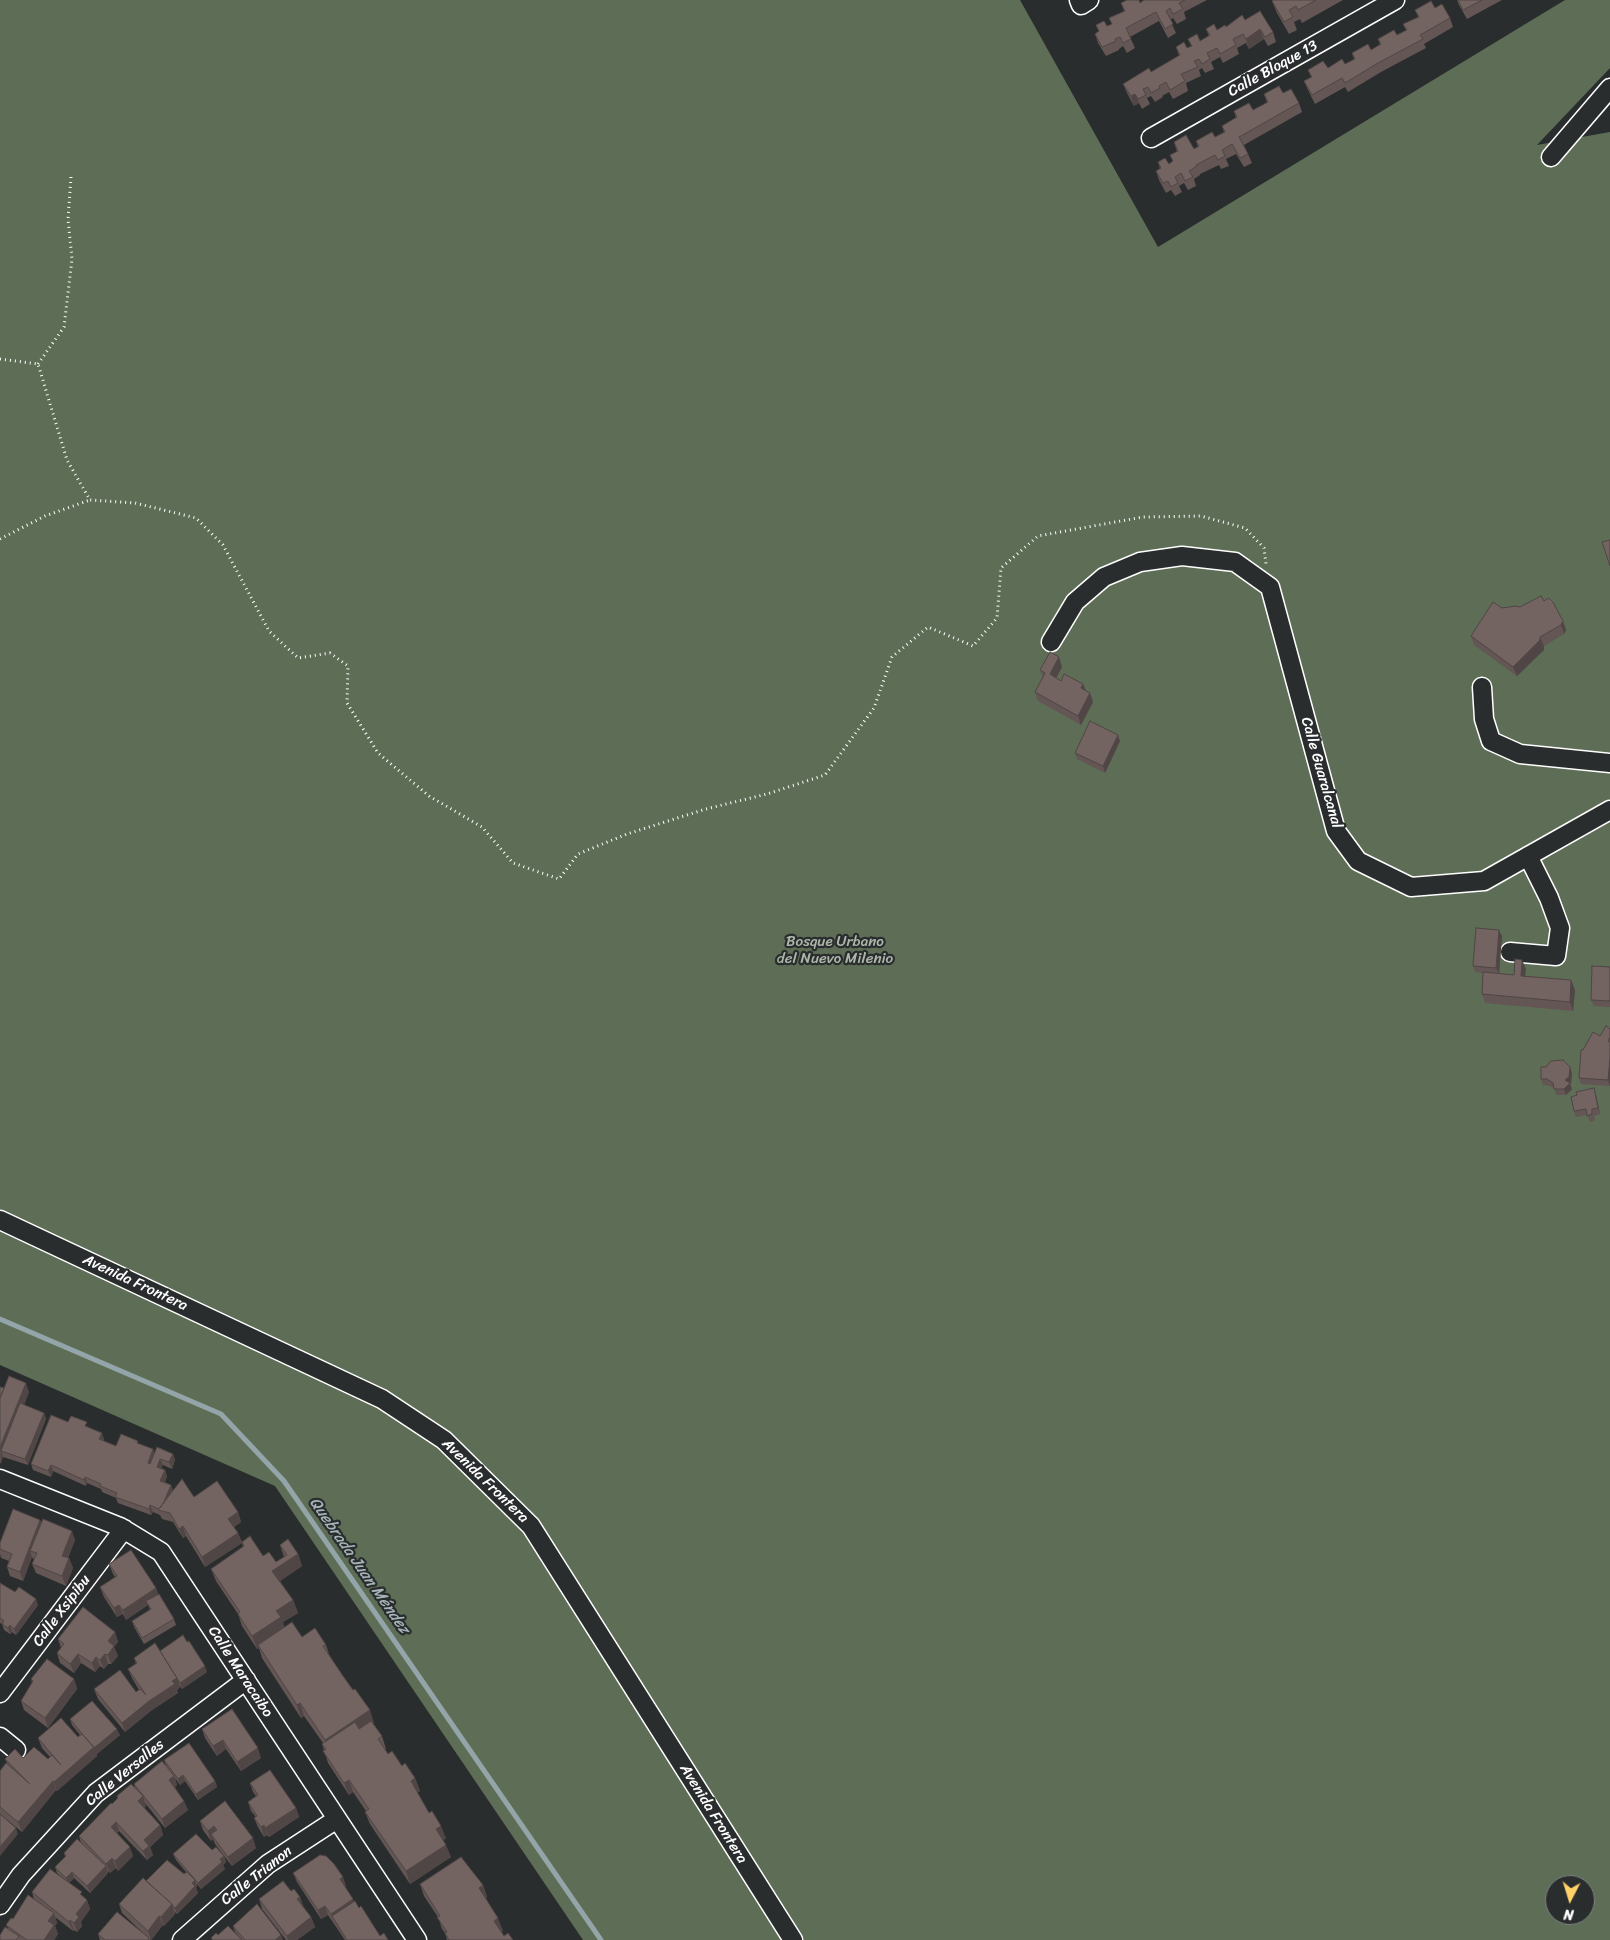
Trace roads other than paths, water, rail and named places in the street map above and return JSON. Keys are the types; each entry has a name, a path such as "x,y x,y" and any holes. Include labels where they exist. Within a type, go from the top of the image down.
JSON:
{"street":[{"path":"1079,0 1081,5 1089,0"},
{"name":"Calle Bloque 13","path":"1151,138 1395,0"},
{"path":"1551,157 1601,108 1610,88"},
{"name":"Calle Guaralcanal","path":"1051,642 1075,602 1104,577 1140,562 1182,556 1234,562 1270,587 1336,832 1358,860 1411,887 1484,881 1610,810"},
{"path":"1482,686 1484,720 1491,741 1520,754 1610,763"},
{"path":"1510,952 1556,956 1560,928 1549,898 1528,856"},
{"name":"Avenida Frontera","path":"0,1220 382,1399 444,1440 531,1526 793,1940"},
{"name":"Calle Maracaibo","path":"0,1479 124,1530 161,1552 418,1940"},
{"name":"Calle Xsipibu","path":"0,1693 124,1530"},
{"name":"Calle Versalles","path":"0,1905 20,1875 96,1792 246,1680"},
{"path":"0,1737 16,1750"},
{"name":"Calle Trianon","path":"182,1940 268,1864 337,1819"}],"waterway":[{"name":"Quebrada Juan Méndez","path":"0,1319 221,1414 284,1481 601,1940"}],"park label":[{"name":"Bosque Urbano del Nuevo Milenio","path":"835,950"}]}
